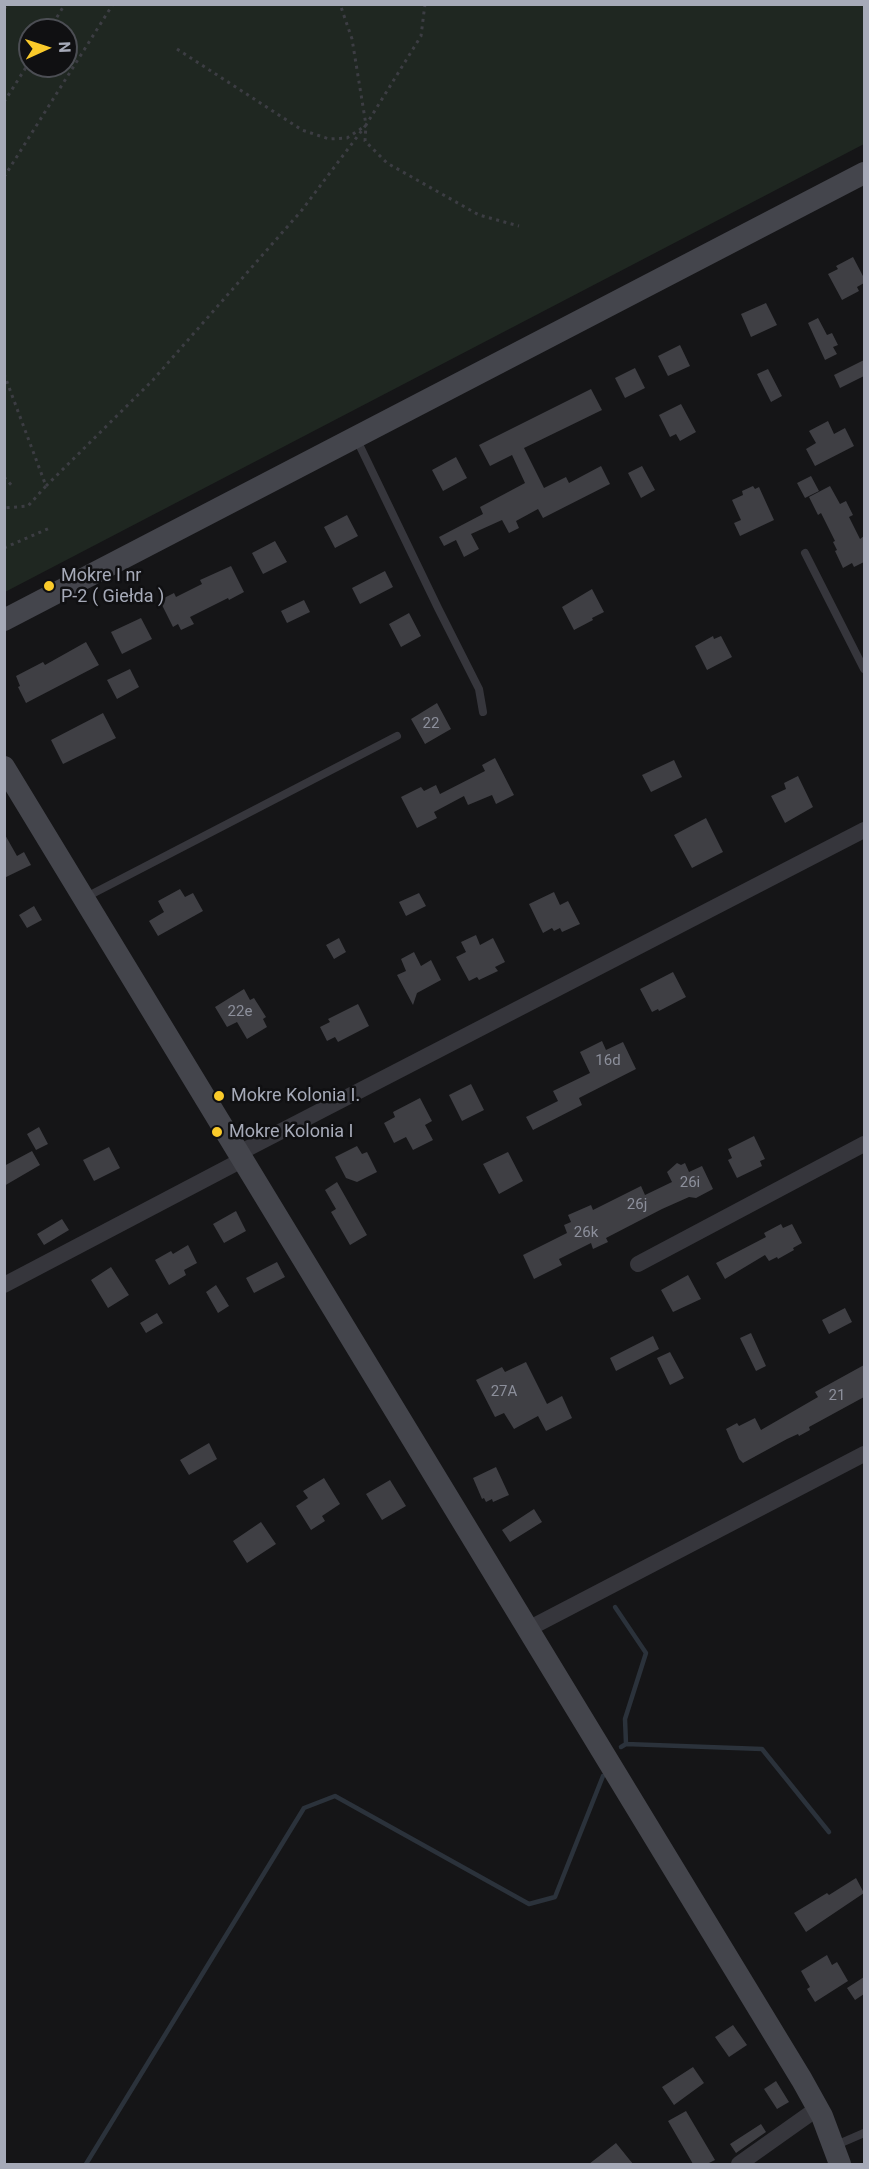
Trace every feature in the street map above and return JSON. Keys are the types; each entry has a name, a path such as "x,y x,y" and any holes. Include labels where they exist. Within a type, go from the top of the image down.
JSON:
{"street":[{"path":"4,620 864,173"},
{"path":"4,767 818,2108 837,2155"},
{"path":"4,1285 240,1157 864,830"},
{"path":"638,1264 864,1144"},
{"path":"528,1629 864,1454"},
{"path":"738,2164 818,2108"}],"lane":[{"path":"356,438 479,688 483,712"},
{"path":"805,553 864,669"},
{"path":"85,901 92,894 397,736"},
{"path":"837,2155 864,2133"}],"path":[{"path":"4,9 8,4"},
{"path":"57,18 65,4"},
{"path":"4,177 113,4"},
{"path":"340,4 352,39 366,125 365,141 387,163 479,215 519,226"},
{"path":"4,508 28,506 152,381 302,210 366,125 421,36 425,4"},
{"path":"177,49 302,130 329,139 347,138 366,125"},
{"path":"4,102 19,78"},
{"path":"4,374 46,486"},
{"path":"4,477 14,488"},
{"path":"4,548 52,527"}],"shaded area":[{"path":"5,4 864,5 864,144 5,592"}],"building":[{"path":"853,257 864,278 864,283 857,287 859,291 842,300 828,274 838,269 836,266"},
{"path":"766,303 777,325 751,337 741,314"},
{"path":"818,318 827,335 832,333 838,345 833,347 837,354 825,360 808,323"},
{"path":"680,345 690,366 668,376 658,356"},
{"path":"864,360 864,376 840,388 834,375"},
{"path":"635,368 645,388 625,398 615,378"},
{"path":"768,369 782,396 771,402 757,374"},
{"path":"591,389 602,410 524,448 544,488 566,477 569,483 601,466 610,484 543,518 538,509 516,521 519,528 509,533 502,520 471,534 479,549 464,557 456,540 444,546 439,537 483,514 480,507 525,483 512,455 490,466 479,445"},
{"path":"681,404 696,432 680,441 676,434 670,437 659,415"},
{"path":"828,421 834,434 845,428 854,446 815,466 806,449 816,443 809,431"},
{"path":"456,457 467,478 443,491 432,470"},
{"path":"642,466 655,490 641,498 628,473"},
{"path":"811,476 819,491 805,498 797,483"},
{"path":"753,486 755,489 759,487 774,520 740,536 734,523 741,520 732,500 743,495 742,491"},
{"path":"830,486 840,504 846,501 853,515 849,517 860,539 864,536 864,562 854,567 852,563 843,568 835,551 837,550 833,542 835,541 821,513 818,515 809,497"},
{"path":"347,515 358,536 335,548 324,527"},
{"path":"275,541 287,562 263,574 252,553"},
{"path":"231,566 244,592 190,617 194,624 181,630 178,624 173,627 161,603 164,601 162,599 174,593 176,597 202,584 200,580"},
{"path":"385,571 393,587 360,604 352,588"},
{"path":"592,589 604,612 574,630 562,607"},
{"path":"304,600 310,612 287,623 281,611"},
{"path":"409,613 421,636 401,647 389,624"},
{"path":"141,618 152,639 122,654 111,632"},
{"path":"713,636 714,639 721,636 732,657 707,670 695,646"},
{"path":"86,642 99,665 26,703 18,687 20,686 16,676 43,662 45,665"},
{"path":"130,669 139,687 117,699 107,680"},
{"path":"437,703 451,729 425,744 411,719"},
{"path":"103,713 116,738 63,764 51,740"},
{"path":"495,758 514,795 496,804 492,795 468,805 464,796 434,812 437,818 417,828 401,797 421,787 424,791 436,785 440,794 485,771 482,765"},
{"path":"674,760 682,777 651,792 642,775"},
{"path":"798,776 813,807 785,823 771,796 786,789 784,783"},
{"path":"706,818 723,852 692,868 674,835"},
{"path":"4,833 17,856 24,852 31,865 4,878"},
{"path":"180,889 185,897 193,893 203,911 158,936 149,921 164,912 158,901"},
{"path":"554,892 560,905 568,901 580,924 562,932 560,928 554,931 552,928 543,933 529,904"},
{"path":"419,893 426,906 406,916 399,902"},
{"path":"34,906 42,920 27,928 19,915"},
{"path":"476,935 480,945 493,938 505,962 495,967 498,971 479,980 477,977 469,981 456,957 466,952 461,942"},
{"path":"339,938 346,952 334,959 326,945"},
{"path":"414,952 421,966 431,960 441,980 417,993 413,1005 397,975 406,971 401,959"},
{"path":"673,972 686,997 659,1011 658,1009 652,1012 640,989"},
{"path":"244,989 250,1000 254,998 266,1017 263,1019 267,1027 247,1039 237,1022 227,1027 215,1007"},
{"path":"358,1004 369,1026 338,1042 335,1037 327,1041 320,1027 330,1022 328,1019"},
{"path":"602,1041 606,1050 623,1042 636,1069 579,1098 582,1105 533,1130 526,1117 558,1101 553,1091 590,1073 580,1052"},
{"path":"471,1084 484,1110 462,1121 449,1095"},
{"path":"420,1098 432,1121 425,1125 433,1140 413,1150 406,1137 394,1143 384,1123 395,1117 393,1112"},
{"path":"39,1127 48,1144 36,1150 27,1134"},
{"path":"754,1136 765,1159 760,1161 762,1166 737,1178 728,1160 732,1158 728,1149"},
{"path":"357,1146 362,1154 367,1152 377,1172 357,1182 346,1178 335,1157"},
{"path":"109,1147 120,1168 94,1181 83,1160"},
{"path":"32,1151 40,1165 4,1186 4,1166"},
{"path":"508,1152 523,1181 499,1194 483,1164"},
{"path":"677,1163 681,1165 685,1163 689,1172 702,1166 713,1189 696,1198 689,1197 662,1209 606,1238 608,1242 593,1249 591,1243 559,1259 562,1265 534,1279 523,1255 567,1233 564,1225 571,1222 568,1215 591,1205 593,1210 641,1186 645,1195 672,1182 667,1172"},
{"path":"337,1182 367,1235 350,1245 331,1212 336,1209 325,1190"},
{"path":"236,1211 246,1231 224,1243 213,1224"},
{"path":"62,1219 69,1230 44,1245 37,1234"},
{"path":"781,1224 783,1228 792,1224 802,1243 778,1259 777,1257 769,1261 765,1255 725,1279 716,1263 766,1237 764,1233"},
{"path":"188,1245 197,1263 184,1270 186,1275 169,1285 155,1260 171,1251 173,1254"},
{"path":"277,1262 285,1277 254,1293 246,1278"},
{"path":"111,1267 129,1295 108,1308 91,1280"},
{"path":"688,1275 701,1299 673,1312 661,1290"},
{"path":"216,1285 229,1306 218,1313 206,1292"},
{"path":"845,1308 852,1322 829,1334 822,1320"},
{"path":"157,1313 163,1323 146,1333 140,1323"},
{"path":"751,1333 766,1366 756,1371 740,1338"},
{"path":"653,1336 659,1349 616,1371 610,1358"},
{"path":"670,1352 684,1378 670,1385 657,1358"},
{"path":"526,1362 547,1404 562,1396 572,1418 546,1431 538,1416 514,1429 504,1413 495,1417 476,1380 502,1367 505,1372"},
{"path":"864,1365 864,1397 809,1427 810,1430 799,1436 798,1434 787,1439 743,1463 739,1459 726,1429 737,1423 739,1426 755,1418 761,1430 818,1397 815,1392"},
{"path":"209,1443 217,1459 189,1475 180,1460"},
{"path":"496,1467 509,1495 493,1502 492,1499 486,1502 484,1498 482,1499 473,1478"},
{"path":"324,1478 340,1504 322,1516 325,1521 311,1530 296,1506 308,1498 303,1491"},
{"path":"390,1480 406,1506 382,1520 366,1494"},
{"path":"534,1509 542,1522 510,1542 502,1530"},
{"path":"261,1522 276,1544 247,1563 233,1541"},
{"path":"856,1878 864,1893 806,1932 794,1913"},
{"path":"827,1955 832,1965 837,1962 848,1981 815,2002 807,1989 810,1987 801,1971"},
{"path":"864,1977 864,1994 855,2000 847,1988"},
{"path":"733,2025 747,2045 729,2057 715,2037"},
{"path":"693,2067 704,2083 674,2105 662,2087"},
{"path":"776,2081 789,2102 777,2109 764,2089"},
{"path":"686,2111 715,2160 707,2164 693,2164 668,2121"},
{"path":"761,2124 766,2132 736,2153 730,2144"},
{"path":"616,2143 633,2164 589,2164"}],"waterway":[{"path":"615,1607 646,1653 625,1719 626,1744 621,1747"},
{"path":"626,1744 762,1749 829,1832"},
{"path":"86,2164 304,1808 335,1796 529,1904 555,1897 603,1776"}],"place":[{"name":"Mokre I nr P-2 ( Giełda )","path":"49,586"},
{"name":"Mokre Kolonia I.","path":"219,1096"},
{"name":"Mokre Kolonia I","path":"217,1132"}]}
